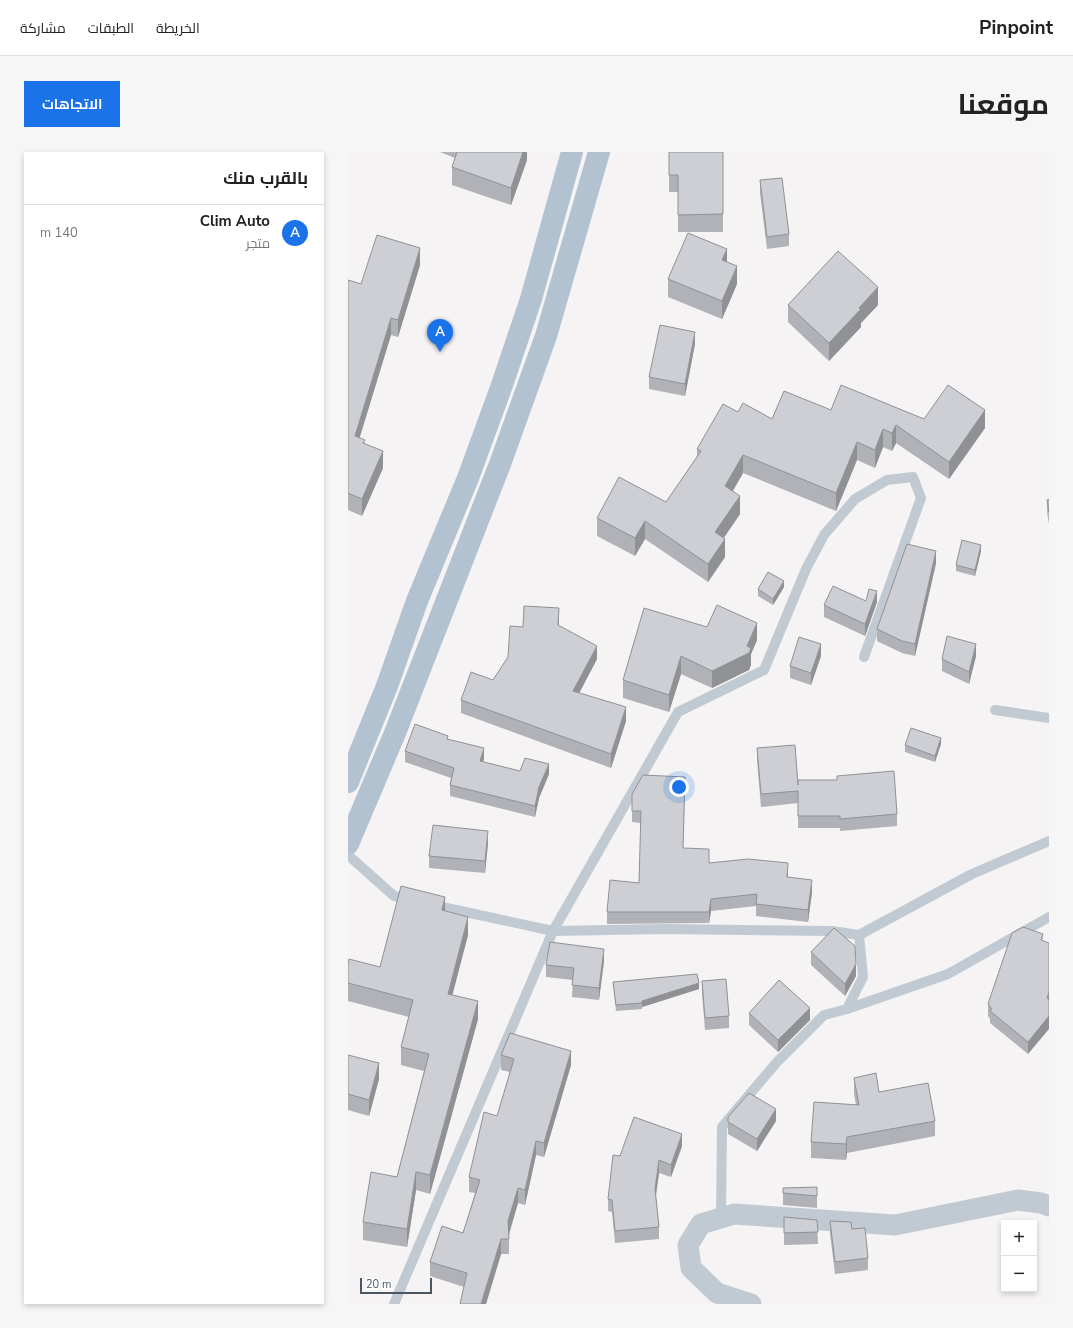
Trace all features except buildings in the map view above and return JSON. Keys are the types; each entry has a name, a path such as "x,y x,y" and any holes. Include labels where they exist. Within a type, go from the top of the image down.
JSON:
{"main road":[{"path":"348,782 387,686 417,601 468,478 502,385 531,299 572,152"},
{"path":"348,844 395,733 503,457 546,336 599,152"}],"street":[{"path":"750,1304 717,1293 691,1268 688,1245 701,1224 734,1214 895,1225 1018,1200 1041,1203 1049,1206"}],"lane":[{"path":"394,1304 553,931 678,712 764,670 803,576 824,535 855,500 887,480 913,477 921,498 864,657"},
{"path":"995,710 1049,718"},
{"path":"348,855 394,896 553,931 664,929 832,930 859,935 972,874 1049,841"},
{"path":"721,1218 722,1127 777,1062 824,1014 847,1009 948,974 1049,917"},
{"path":"847,1009 863,977 859,935"}],"place":[{"name":"Clim Auto","path":"440,352"}]}
